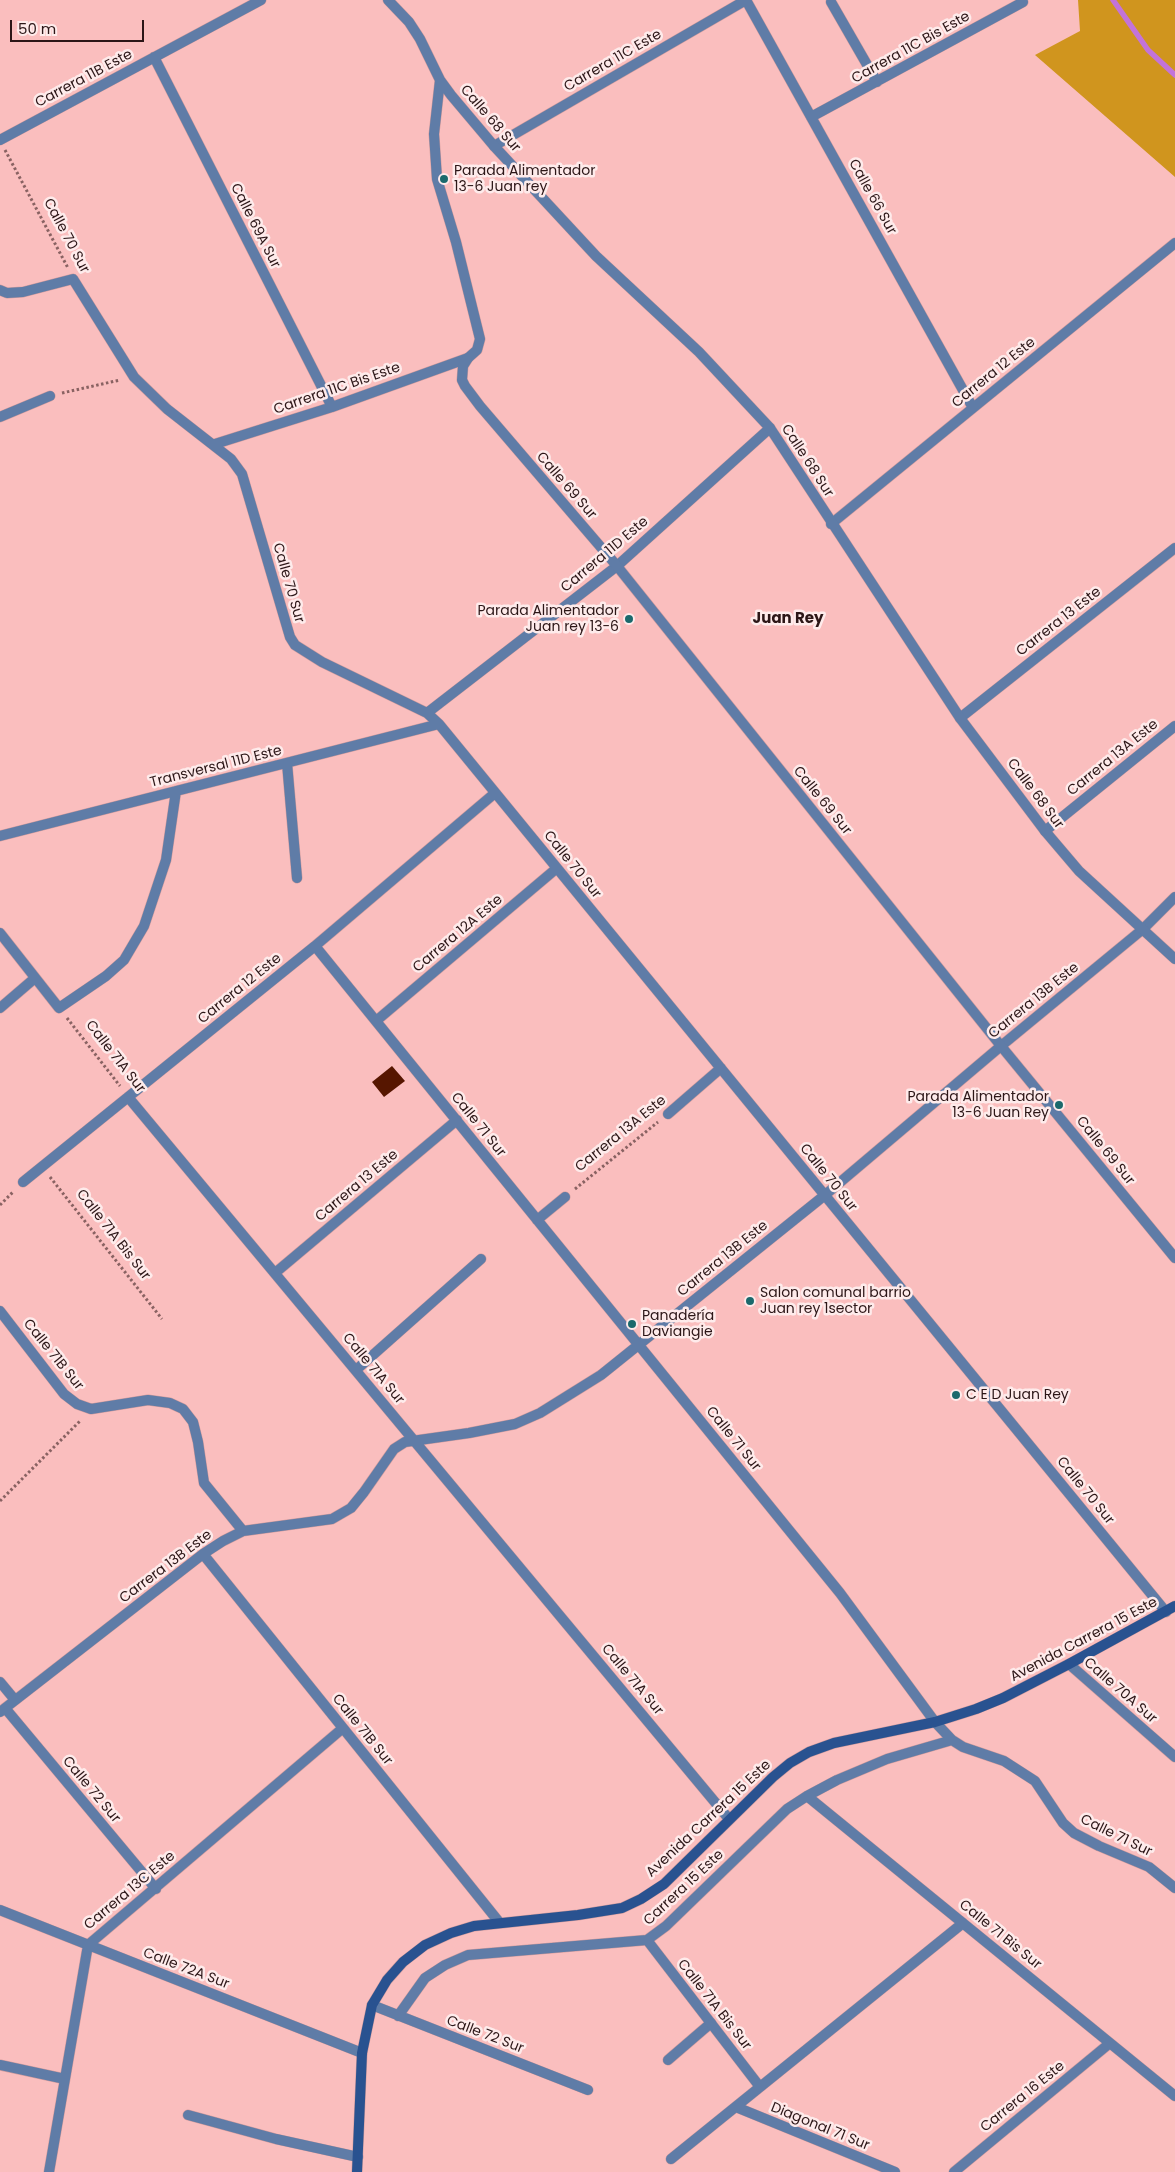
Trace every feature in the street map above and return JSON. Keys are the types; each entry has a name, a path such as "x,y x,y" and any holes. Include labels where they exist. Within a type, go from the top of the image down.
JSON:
{"main road":[{"name":"Avenida Carrera 15 Este","path":"357,2172 362,2053 372,2006 392,1974 403,1962 425,1945 451,1933 474,1926 578,1915 622,1908 664,1884 778,1772 809,1752 834,1743 935,1722 1003,1698 1171,1609"}],"street":[{"name":"Carrera 11B Este","path":"2,145 154,57 261,0"},
{"name":"Calle 68 Sur","path":"388,0 409,22 420,39 440,80 460,108 596,256 699,352 770,428 831,524 960,718 1045,831 1079,871 1175,959"},
{"name":"Calle 66 Sur","path":"746,0 973,408"},
{"name":"Carrera 11C Este","path":"494,146 746,0"},
{"name":"Carrera 11C Bis Este","path":"811,117 1022,1"},
{"path":"831,2 877,82"},
{"name":"Calle 69A Sur","path":"154,57 332,407"},
{"name":"Calle 69 Sur","path":"440,80 434,134 437,179 456,242 480,339 477,350 468,358 461,372 462,380 470,393 617,566 1001,1046 1175,1258"},
{"name":"Carrera 12 Este","path":"831,524 1175,243"},
{"path":"0,290 7,293 22,292 73,279"},
{"name":"Calle 70 Sur","path":"73,279 134,377 167,409 215,444 231,459 242,474 290,637 295,645 322,662 427,713 439,724 825,1195 1171,1609"},
{"name":"Carrera 11C Bis Este","path":"215,444 332,407 468,358"},
{"path":"0,417 50,396"},
{"name":"Carrera 11D Este","path":"427,713 617,566 770,428"},
{"name":"Carrera 13 Este","path":"960,718 1175,548"},
{"name":"Transversal 11D Este","path":"0,836 439,724"},
{"name":"Carrera 13A Este","path":"1045,831 1175,726"},
{"path":"287,763 297,878"},
{"path":"0,933 59,1008 106,976 124,960 144,926 166,860 176,791"},
{"name":"Carrera 12 Este","path":"23,1182 315,946 495,793"},
{"name":"Carrera 12A Este","path":"376,1022 557,868"},
{"name":"Carrera 13B Este","path":"2,1710 203,1554 224,1541 243,1531 332,1519 351,1508 394,1449 413,1439 469,1433 515,1424 540,1413 593,1380 825,1195 1143,929 1175,897"},
{"name":"Calle 71 Sur","path":"315,946 840,1593 935,1722 952,1740 963,1747 1004,1760 1034,1781 1063,1823 1074,1833 1099,1846 1149,1867 1175,1888"},
{"path":"0,1008 35,978"},
{"name":"Carrera 13A Este","path":"668,1114 720,1068"},
{"name":"Calle 71A Sur","path":"128,1097 729,1819"},
{"name":"Carrera 13 Este","path":"275,1273 457,1120"},
{"path":"538,1220 565,1197"},
{"path":"356,1370 481,1259"},
{"name":"Calle 71B Sur","path":"0,1310 64,1394 77,1404 91,1409"},
{"path":"91,1409 148,1400 170,1403 183,1409 193,1422 204,1483 243,1531"},
{"name":"Calle 71B Sur","path":"203,1554 499,1922"},
{"name":"Calle 70A Sur","path":"1069,1664 1175,1757"},
{"path":"0,1682 15,1700"},
{"name":"Calle 72 Sur","path":"2,1710 156,1889"},
{"name":"Carrera 13C Este","path":"49,2172 88,1945 343,1728"},
{"name":"Carrera 15 Este","path":"398,2016 425,1978 445,1965 468,1955 647,1940 666,1926 788,1809 807,1796 837,1780 887,1760 952,1740"},
{"name":"Calle 71 Bis Sur","path":"807,1796 1175,2096"},
{"name":"Calle 72A Sur","path":"0,1910 362,2053"},
{"path":"671,2159 963,1923"},
{"name":"Calle 71A Bis Sur","path":"647,1940 760,2087"},
{"name":"Calle 72 Sur","path":"372,2006 588,2090"},
{"path":"668,2060 711,2023"},
{"name":"Carrera 16 Este","path":"954,2172 1110,2043"},
{"path":"0,2066 64,2079"},
{"name":"Diagonal 71 Sur","path":"736,2107 895,2172"},
{"path":"188,2115 276,2139 358,2157"}],"path":[{"name":"Calle 70 Sur","path":"2,145 73,279"},
{"path":"50,396 134,377"},
{"name":"Calle 71A Sur","path":"59,1008 128,1097"},
{"name":"Carrera 13A Este","path":"565,1197 668,1114"},
{"name":"Calle 71A Bis Sur","path":"42,1167 162,1320"},
{"path":"0,1205 23,1182"},
{"path":"0,1500 91,1409"}],"shaded area":[{"path":"1078,0 1175,0 1175,177 1035,55 1080,31"}],"building":[{"path":"392,1066 405,1081 384,1097 372,1082"}],"waterway":[{"path":"1113,0 1148,50 1175,75"}],"place":[{"name":"Parada Alimentador 13-6 Juan rey","path":"444,179"},
{"name":"Parada Alimentador Juan rey 13-6","path":"629,619"},
{"name":"Parada Alimentador 13-6 Juan Rey","path":"1059,1105"},
{"name":"Salon comunal barrio Juan rey 1sector","path":"750,1301"},
{"name":"Panadería Daviangie","path":"632,1324"},
{"name":"C E D Juan Rey","path":"956,1395"}],"district":[{"name":"Juan Rey","path":"788,619"}]}
